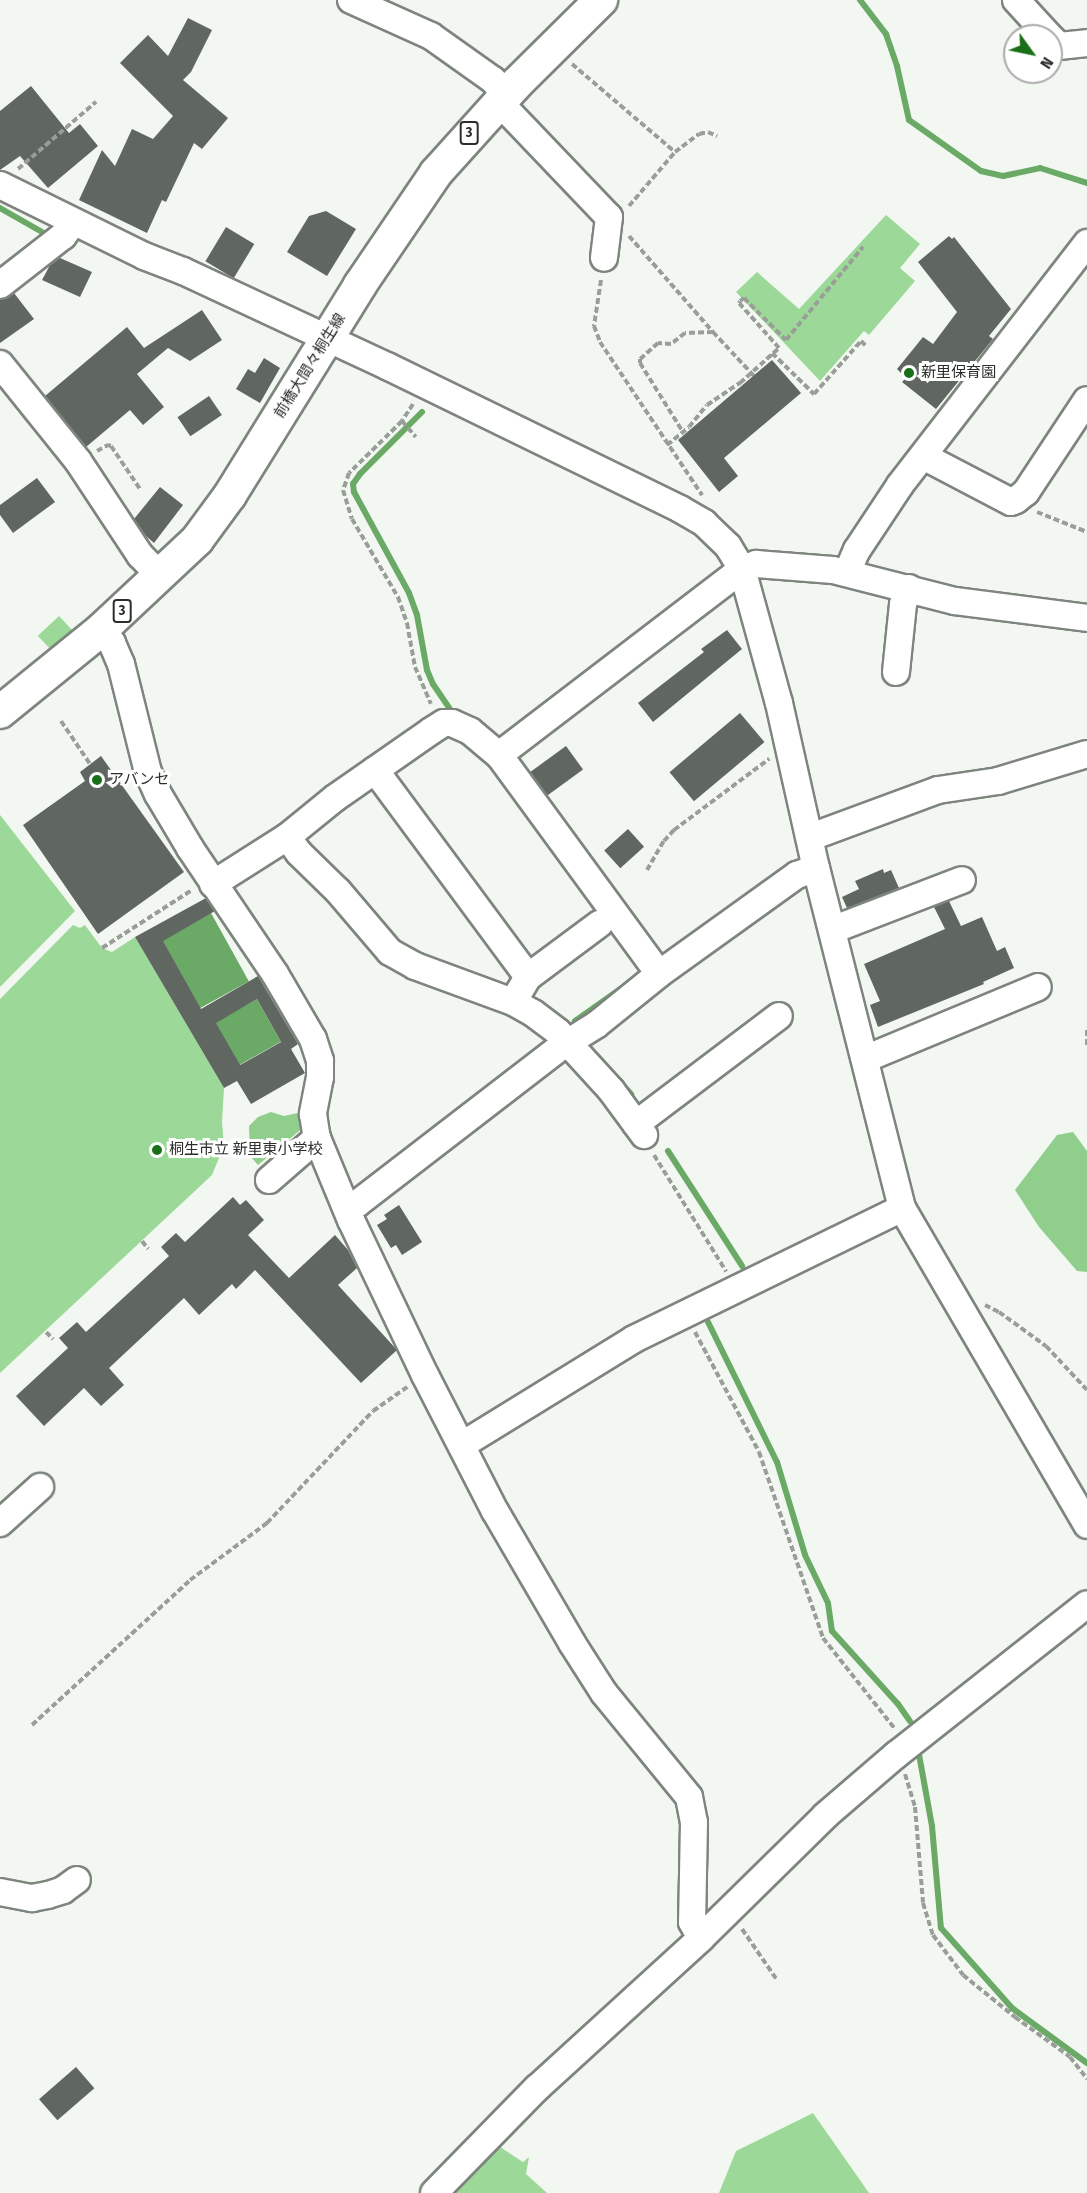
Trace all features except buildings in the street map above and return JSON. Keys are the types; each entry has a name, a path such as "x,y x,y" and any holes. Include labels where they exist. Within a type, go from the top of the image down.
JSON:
{"main road":[{"name":"前橋大間々桐生線","path":"0,712 102,629 196,540 230,495 418,197 463,140 601,0"}],"street":[{"path":"351,0 431,36 493,80 502,99 609,217 604,258"},
{"path":"1016,0 1038,24"},
{"path":"1063,46 1087,43"},
{"path":"4,186 73,222 327,338 704,523 728,546 742,569 776,691 811,837 816,868 902,1208 1087,1525"},
{"path":"0,285 63,236 73,222"},
{"path":"847,573 857,550 923,456 1087,243"},
{"path":"0,364 78,461 140,555 160,576"},
{"path":"923,456 1011,502 1026,492 1087,400"},
{"path":"499,756 742,569 765,564 847,573 955,601 1087,618"},
{"path":"896,672 903,604 909,588"},
{"path":"102,629 112,643 121,664 148,772 172,820 275,974 313,1038 320,1061 320,1077 313,1114 317,1138 425,1375 495,1511 572,1643 604,1693 689,1797 694,1822 692,1922 701,1938"},
{"path":"213,884 287,837 375,770 444,723 470,730 499,756 659,974"},
{"path":"811,837 938,790 998,781 1087,754"},
{"path":"375,770 528,977"},
{"path":"287,837 299,853 338,891 390,952 415,966 513,1002 533,1013 569,1042 644,1137 779,1016"},
{"path":"347,1208 358,1203 569,1042 596,1025 659,974 797,874 816,868"},
{"path":"832,930 962,880"},
{"path":"513,1002 528,977 599,924"},
{"path":"865,1059 1038,987"},
{"path":"268,1180 317,1138"},
{"path":"462,1445 634,1339 902,1208"},
{"path":"0,1522 40,1486"},
{"path":"434,2193 537,2088 701,1938 825,1816 888,1761 1087,1604"},
{"path":"0,1892 32,1898 63,1890 77,1880"}],"path":[{"path":"553,47 675,152"},
{"path":"4,186 17,170 96,102"},
{"path":"609,217 619,217 675,152 699,134 708,132 717,136"},
{"path":"609,217 753,374"},
{"path":"667,445 683,432 707,405 753,374 779,348 739,303 740,301 744,298 786,340 863,247"},
{"path":"604,258 594,326 600,342 667,445 701,492 709,512 704,523"},
{"path":"683,432 640,363 640,359 658,343 671,344 684,333 713,332"},
{"path":"772,353 814,394 861,341 866,346"},
{"path":"413,404 402,421 350,473 344,490 352,519 398,597 407,622 420,684 444,723"},
{"path":"402,421 416,437"},
{"path":"78,461 108,445 140,489"},
{"path":"1011,502 1087,531"},
{"path":"61,721 90,764"},
{"path":"647,870 664,841 674,830 769,758"},
{"path":"102,948 188,893"},
{"path":"1087,1029 1087,1047"},
{"path":"644,1137 717,1256"},
{"path":"142,1241 148,1249"},
{"path":"956,1301 973,1299 999,1312 1046,1346 1087,1390"},
{"path":"685,1313 759,1452 823,1638 882,1713"},
{"path":"46,1332 53,1339"},
{"path":"32,1725 190,1580 267,1523 373,1412 425,1375"},
{"path":"911,1790 918,1834 923,1903 933,1935 963,1975 1015,2017 1070,2056 1087,2079"},
{"path":"729,1908 777,1980"}],"shaded area":[{"path":"886,215 920,244 900,268 915,281 869,335 864,331 820,381 736,292 757,272 799,309"},
{"path":"59,616 76,634 55,654 38,636"},
{"path":"0,815 75,911 0,987"},
{"path":"211,913 249,981 200,1008 162,940"},
{"path":"73,925 80,928 85,925 102,948 112,952 135,937 224,1088 222,1122 224,1146 212,1175 0,1373 0,999"},
{"path":"257,999 281,1042 239,1065 215,1022"},
{"path":"271,1112 284,1116 302,1112 304,1127 258,1165 250,1156 249,1126 258,1117"},
{"path":"1073,1132 1087,1151 1087,1272 1077,1271 1039,1227 1015,1190 1057,1135"},
{"path":"813,2113 869,2193 719,2193 736,2151"},
{"path":"494,2143 523,2162 529,2157 526,2174 547,2193 447,2193"}],"waterway":[{"path":"860,0 886,34 897,66 909,120 981,171 1003,176 1040,168 1087,183"},
{"path":"0,208 49,236"},
{"path":"422,412 360,474 353,484 354,492 409,593 417,615 427,670 433,684 452,712"},
{"path":"669,491 684,497"},
{"path":"575,1021 626,985"},
{"path":"593,1052 631,1094"},
{"path":"668,1151 742,1266"},
{"path":"708,1322 777,1462 805,1555 828,1603 832,1631 898,1704 910,1721"},
{"path":"918,1749 932,1826 941,1928 1012,2008 1087,2063"}],"place":[{"name":"新里保育園","path":"909,373"},
{"name":"アバンセ","path":"97,780"},
{"name":"桐生市立 新里東小学校","path":"157,1150"}]}
